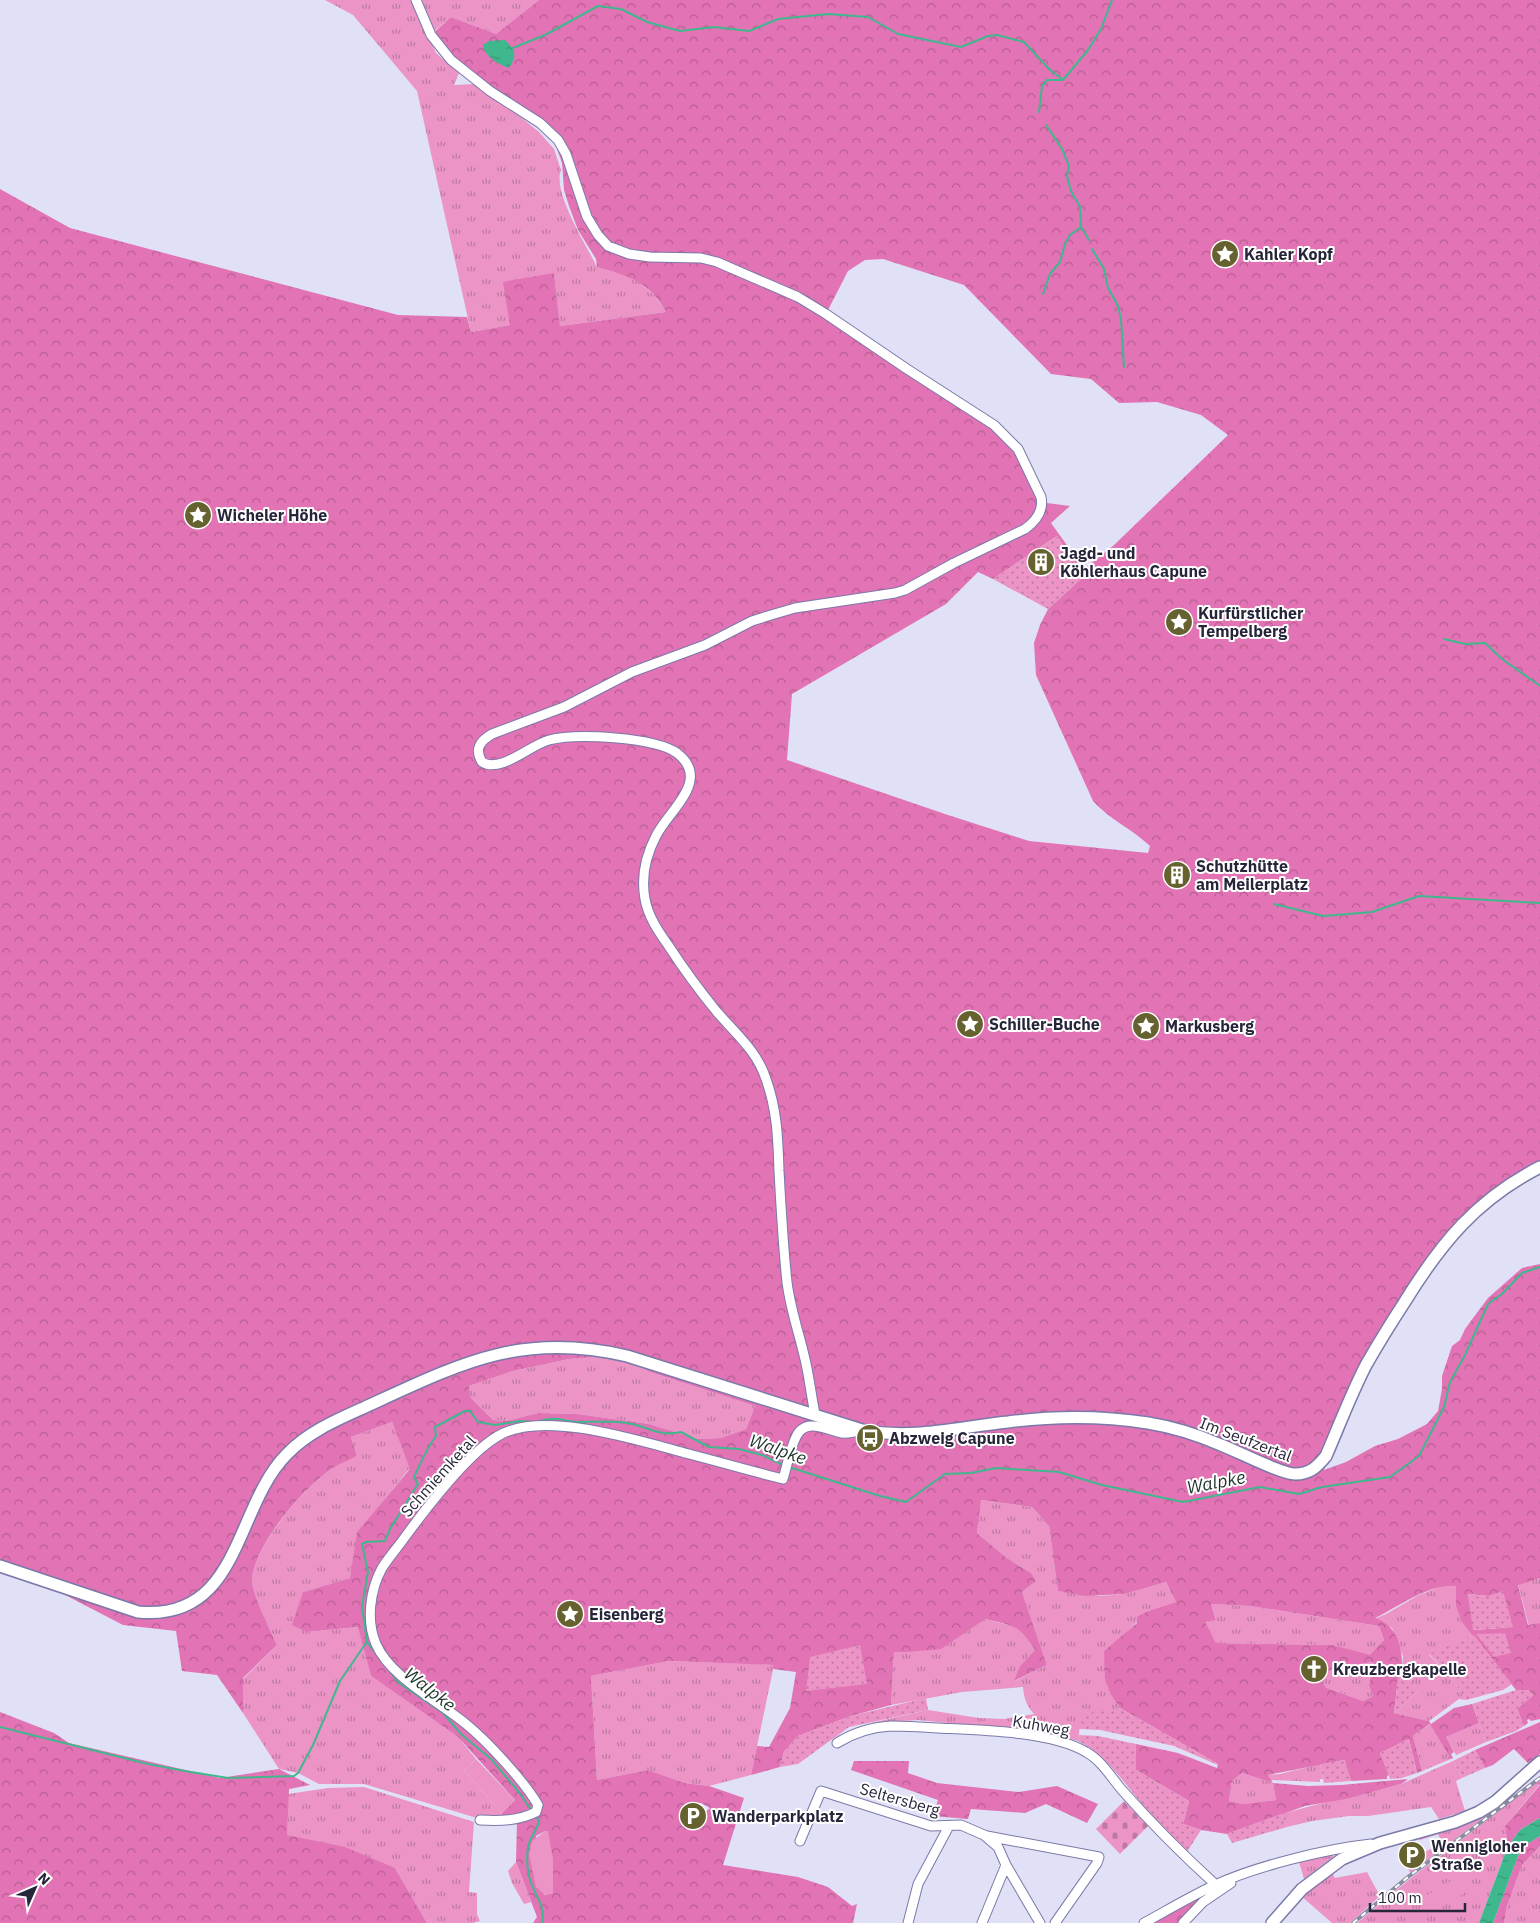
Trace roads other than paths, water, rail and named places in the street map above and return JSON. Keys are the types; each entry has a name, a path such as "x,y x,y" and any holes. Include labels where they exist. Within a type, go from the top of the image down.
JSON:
{"main road":[{"name":"Im Seufzertal","path":"0,1566 138,1612 159,1612 185,1605 210,1589 225,1571 273,1471 285,1456 303,1439 343,1417 446,1370 507,1352 550,1347 594,1349 656,1364 862,1430 902,1435 924,1434 1010,1421 1058,1418 1148,1423 1181,1431 1219,1444 1292,1474 1309,1472 1316,1468 1326,1456 1365,1367 1379,1342 1439,1250 1457,1228 1476,1210 1501,1191 1540,1167"},
{"path":"1272,1923 1302,1889 1340,1854 1455,1822 1478,1812 1495,1802 1540,1762"}],"street":[{"path":"416,0 431,35 451,60 478,83 540,122 553,134 566,154 587,217 598,235 608,246 629,254 650,257 710,260 798,298 826,314 984,418 1002,432 1022,455 1041,497 1042,507 1039,514 1025,529 954,563 905,590 890,594 795,608 752,621 705,645 632,672 564,706 492,734 482,740 478,747 478,753 482,762 490,766 506,762 536,744 552,739 624,739 662,745 680,756 687,766 691,777 689,789 661,827 649,853 644,882 646,902 655,925 676,958 718,1012 752,1050 767,1080 776,1118 787,1283 794,1320 804,1355 815,1414"},
{"name":"Schmiemketal","path":"480,1820 502,1821 532,1814 538,1805 502,1761 467,1725 403,1676 384,1657 373,1635 370,1618 376,1582 382,1568 413,1527 471,1459 499,1435 516,1429 533,1426 586,1429 654,1444 783,1479 796,1436 804,1428 818,1426 843,1433 853,1433 862,1430"},
{"name":"Kuhweg","path":"837,1743 853,1733 890,1726 963,1729 1062,1741 1087,1752 1096,1760 1122,1791 1216,1885"},
{"name":"Seltersberg","path":"800,1841 821,1791 930,1826 961,1825 984,1835 998,1846 1006,1865 1040,1923"},
{"path":"908,1923 918,1884 949,1826"},
{"path":"984,1835 1099,1857 1097,1863 1054,1923"},
{"path":"1144,1923 1216,1885 1242,1875 1291,1860 1340,1854"},
{"path":"982,1923 1006,1865"},
{"path":"1183,1923 1203,1902 1242,1875"}],"water":[{"path":"505,40 514,53 514,60 509,68 496,62 489,56 483,45 489,41"},
{"path":"1540,1818 1540,1836 1527,1844 1518,1856 1493,1923 1479,1923 1508,1846 1520,1830"}],"waterway":[{"path":"513,48 547,34 598,6 621,9 647,22 680,31 714,27 749,31 778,19 828,14 868,17 898,34 961,47 988,36 997,35 1024,42 1049,69 1063,80 1088,50 1101,29 1112,0"},
{"path":"1039,112 1042,86 1047,80 1063,80"},
{"path":"1046,125 1062,149 1069,166 1067,176 1071,191 1080,207 1081,227 1089,240"},
{"path":"1043,294 1050,274 1060,262 1065,244 1070,235 1081,227"},
{"path":"1092,249 1104,269 1108,288 1118,306 1121,319 1124,367"},
{"path":"1444,639 1465,644 1485,643 1502,659 1540,686"},
{"path":"1274,904 1323,916 1372,912 1419,896 1540,903"},
{"name":"Walpke","path":"789,1467 880,1496 906,1502 945,1474 971,1473 996,1468 1059,1472 1102,1485 1183,1502 1260,1487 1299,1494 1322,1487 1390,1477 1419,1456 1444,1407 1450,1382 1464,1357 1488,1304 1502,1294 1522,1273 1540,1267"},
{"name":"Walpke","path":"532,1811 491,1759 461,1734 443,1713 399,1683 367,1642 362,1606 368,1572 362,1544 385,1541 390,1529 418,1484 414,1477 426,1451 436,1436 435,1427 465,1411 470,1411 478,1422 495,1425 520,1421 533,1422"},
{"name":"Walpke","path":"540,1421 555,1419 578,1422 629,1423 663,1433 681,1432 709,1447 739,1449 762,1455 783,1465"},
{"path":"0,1727 148,1764 185,1771 228,1778 294,1776 298,1773 313,1745 340,1681 366,1643"},
{"name":"Walpke","path":"535,1815 539,1821 529,1844 527,1865 529,1878 542,1910 542,1923"}],"railway":[{"path":"1353,1923 1408,1877 1540,1778"}],"place":[{"name":"Kahler Kopf","path":"1225,254"},
{"name":"Wicheler Höhe","path":"198,515"},
{"name":"Jagd- und Köhlerhaus Capune","path":"1041,562"},
{"name":"Kurfürstlicher Tempelberg","path":"1179,622"},
{"name":"Schutzhütte am Meilerplatz","path":"1177,875"},
{"name":"Schiller-Buche","path":"970,1024"},
{"name":"Markusberg","path":"1146,1026"},
{"name":"Abzweig Capune","path":"870,1438"},
{"name":"Eisenberg","path":"570,1614"},
{"name":"Kreuzbergkapelle","path":"1314,1669"},
{"name":"Wanderparkplatz","path":"693,1816"},
{"name":"Wennigloher Straße","path":"1412,1855"}]}
